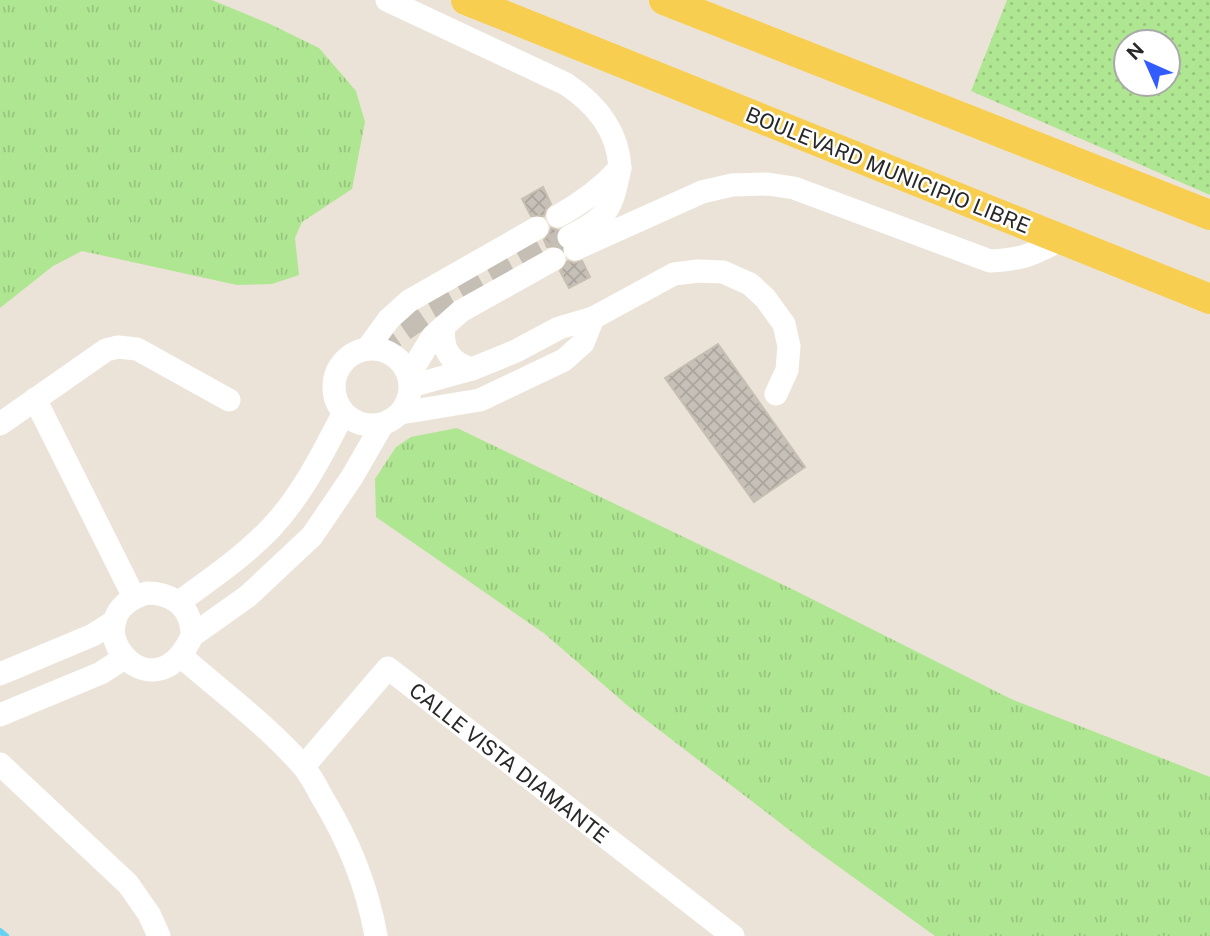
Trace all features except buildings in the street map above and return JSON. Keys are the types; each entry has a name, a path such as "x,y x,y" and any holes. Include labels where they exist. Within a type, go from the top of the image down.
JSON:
{"main road":[{"name":"BOULEVARD MUNICIPIO LIBRE","path":"466,0 1208,298"},
{"path":"664,0 1210,215"}],"street":[{"path":"387,0 566,84 581,94 606,121 619,152 620,168 613,202 596,223 572,243 702,192 744,184 794,188 990,261 1014,260 1033,254 1062,239"},
{"path":"558,216 592,195 620,168"},
{"path":"367,349 389,318 409,301 537,228"},
{"path":"193,635 190,619 179,602 162,593 134,597 122,607 115,621 114,641 124,658 141,669 163,669 182,657 193,635 248,596 312,536 391,419 408,400 410,380 433,336 475,302 554,259"},
{"path":"410,380 472,369 516,351 559,328 593,318 674,274 698,271 723,272 750,284 765,298 784,324 789,346 788,358 776,394"},
{"path":"410,380 399,359 384,350 367,349 351,355 339,366 333,382 334,399 343,414 361,425 480,400 564,360 583,343 593,318"},
{"path":"444,326 443,338 452,359 461,366 472,369"},
{"path":"0,424 106,350 118,347 137,349 229,400"},
{"path":"35,399 134,597"},
{"path":"179,602 231,564 272,527 314,470 343,414"},
{"path":"0,674 93,635 115,621"},
{"path":"182,657 304,766 341,827 359,867 372,909 376,936"},
{"path":"0,715 101,673 124,658"},
{"name":"CALLE VISTA DIAMANTE","path":"304,766 388,668 733,936"},
{"path":"0,765 128,884 149,914 159,936"}],"green space":[{"path":"0,0 212,0 319,48 356,91 365,122 352,189 302,222 295,238 299,275 272,284 237,285 82,251 53,266 0,308"},
{"path":"1007,0 1210,0 1210,195 971,91"},
{"path":"457,428 794,590 1011,699 1210,777 1210,936 935,936 814,849 628,706 545,634 376,517 375,479 396,447 411,437"}],"waterway":[{"path":"0,931 6,936"}],"tunnel":[{"path":"376,349 425,315 569,237"}]}
